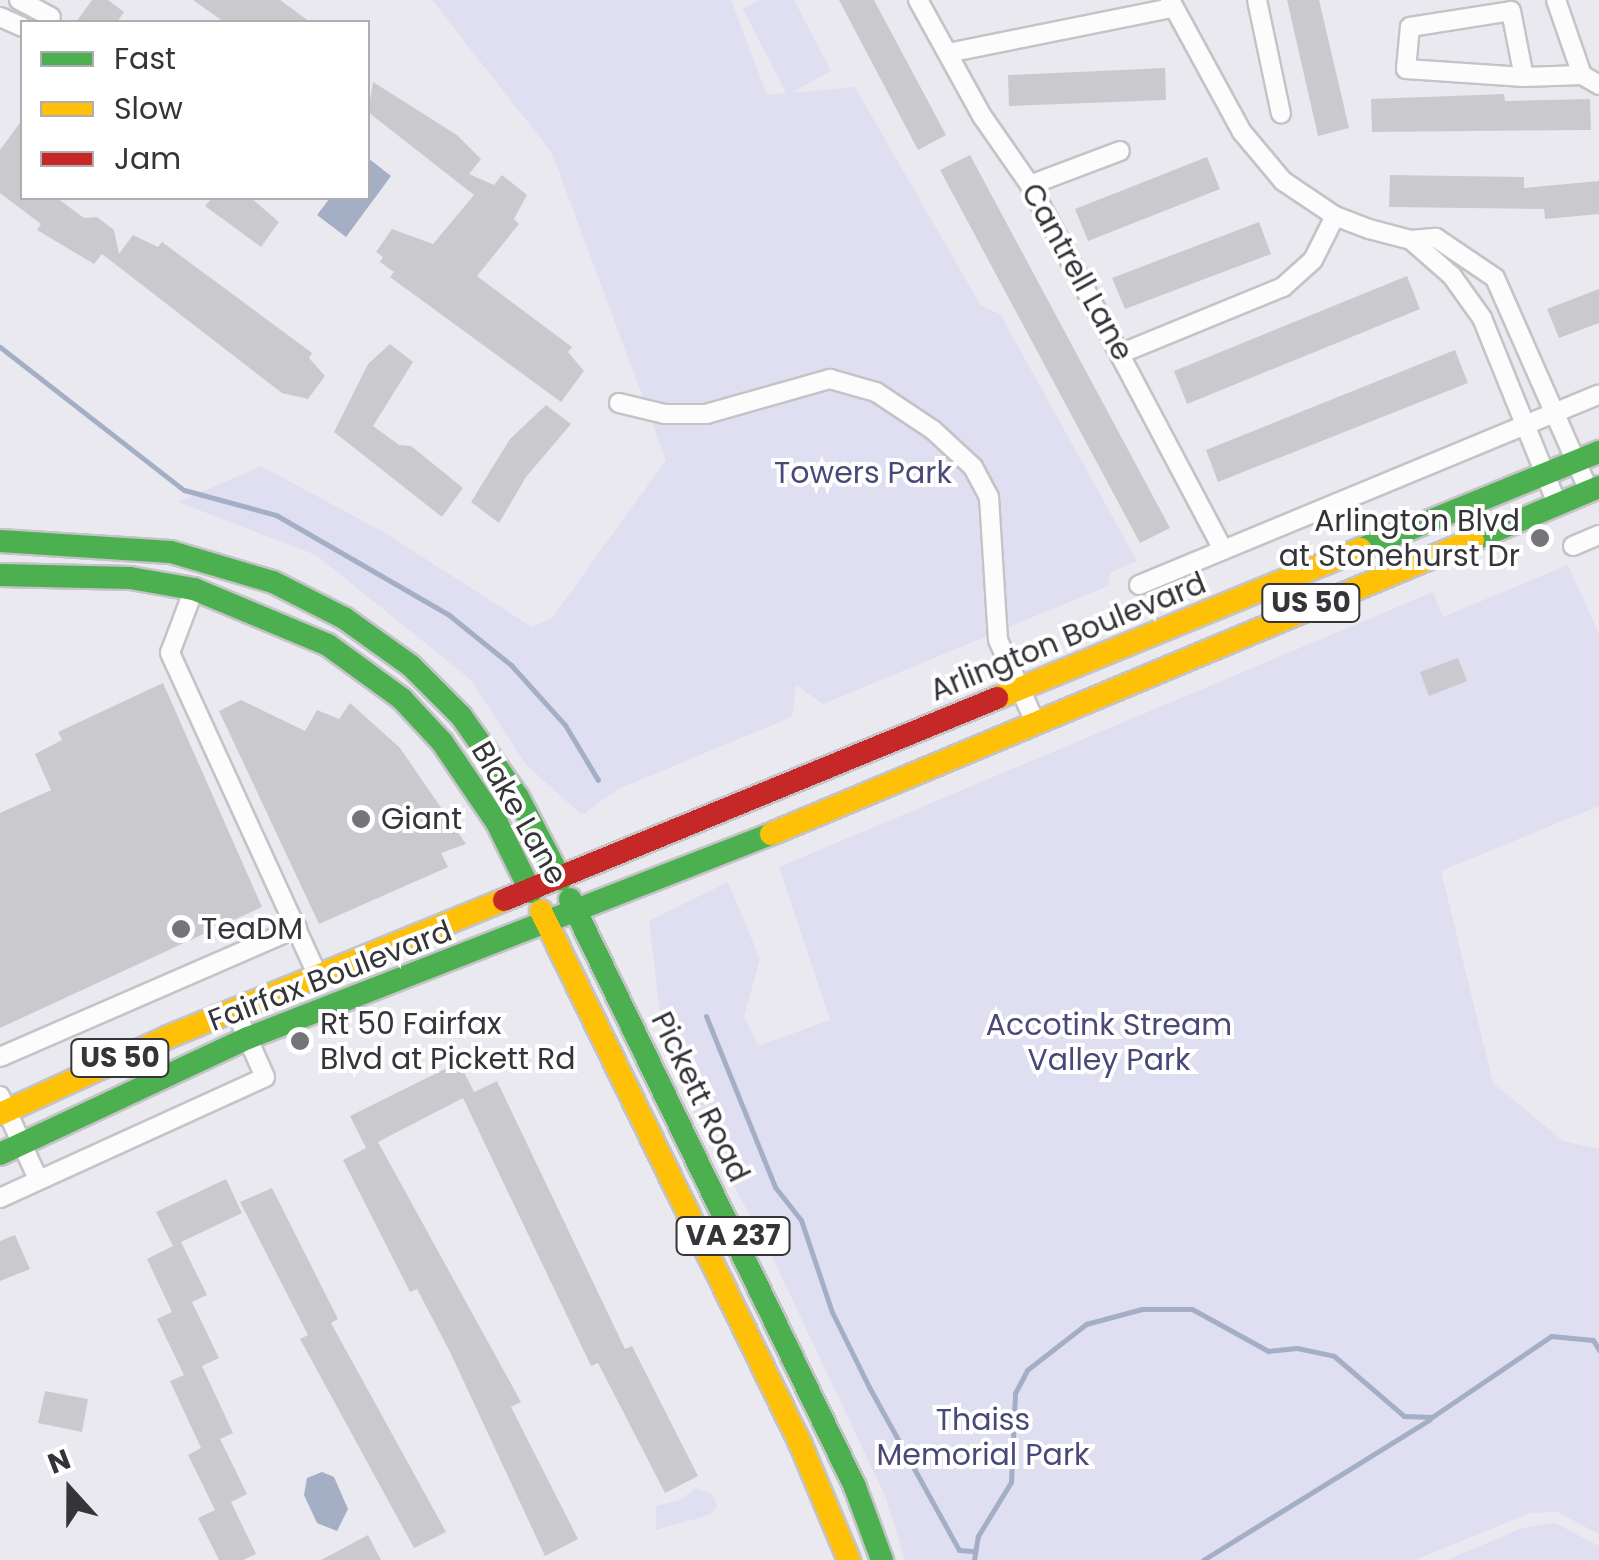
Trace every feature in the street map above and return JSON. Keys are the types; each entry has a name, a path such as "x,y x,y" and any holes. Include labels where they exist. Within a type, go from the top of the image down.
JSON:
{"main road":[{"name":"Arlington Boulevard","path":"561,880 1588,456"},
{"name":"Arlington Boulevard","path":"577,915 1594,489"},
{"name":"Blake Lane","path":"0,541 172,552 273,582 344,618 411,666 461,716 518,797 561,880"},
{"name":"Blake Lane","path":"0,575 112,576 194,589 309,634 402,699 462,767 548,926"},
{"name":"Fairfax Boulevard","path":"2,1107 561,880"},
{"name":"Pickett Road","path":"561,880 855,1487 882,1560"},
{"name":"Fairfax Boulevard","path":"0,1154 248,1038 577,915"},
{"name":"Pickett Road","path":"548,926 800,1443 849,1560"}],"street":[{"path":"19,0 51,17"},
{"name":"Cantrell Lane","path":"918,0 1030,186 1224,550"},
{"path":"1112,0 1116,20"},
{"path":"1257,0 1281,114"},
{"path":"1524,76 1511,10 1410,27 1406,68 1524,76 1591,80 1556,0"},
{"path":"948,53 1116,20 1171,4 1261,158 1335,216 1412,240 1436,238 1495,278 1556,411 1588,456 1594,489"},
{"path":"1030,186 1120,151"},
{"path":"1122,353 1283,287 1313,260 1335,216"},
{"path":"1412,240 1452,276 1482,318 1557,504"},
{"path":"619,403 665,414 706,414 830,379 876,392 933,430 973,467 989,497 995,618 1018,690 1035,722"},
{"path":"1139,585 1599,394"},
{"path":"1572,546 1599,535"},
{"path":"194,589 170,653 318,976"},
{"path":"0,1058 297,928"},
{"path":"0,1198 265,1077 236,1010"},
{"path":"2,1107 38,1180"}],"green space":[{"name":"Towers Park","path":"432,0 731,0 767,95 786,93 743,9 760,0 794,0 831,71 790,93 855,87 981,306 1000,314 1137,561 1110,573 1108,586 823,704 796,685 792,717 618,789 582,815 526,765 471,680 316,555 178,502 261,466 385,533 532,627 552,618 666,460 552,153"},
{"path":"1568,565 1599,634 1599,806 1441,871 1493,1083 1563,1141 1599,1149 1599,1534 1557,1512 1530,1513 1415,1560 905,1560 886,1498 768,1248 684,1096 700,1089 660,1013 649,921 728,882 760,959 744,1016 758,1046 830,1020 779,867 1433,592 1443,617"},
{"path":"696,1488 712,1494 717,1506 709,1515 656,1530 656,1506 680,1500"},
{"path":"1555,1523 1599,1546 1599,1560 1447,1560 1522,1528"}],"shaded area":[{"path":"370,160 391,176 346,237 317,215 328,200 370,200"},
{"path":"322,1472 334,1477 348,1509 337,1531 317,1523 304,1495 307,1478"}],"building":[{"path":"92,0 108,0 124,12 118,20 77,20"},
{"path":"193,0 280,0 307,20 221,20"},
{"path":"839,0 874,0 946,135 918,150"},
{"path":"1287,0 1319,0 1349,128 1318,136"},
{"path":"1165,68 1166,100 1009,106 1008,75"},
{"path":"373,82 457,135 481,159 469,174 494,185 502,175 527,195 514,219 519,224 477,276 572,347 568,352 584,371 561,402 390,277 394,272 380,262 383,257 376,252 392,229 433,244 474,195 370,114"},
{"path":"1504,94 1505,101 1590,99 1591,130 1372,132 1371,99"},
{"path":"20,123 20,200 60,200 84,218 97,217 114,230 119,254 133,235 158,247 162,242 312,353 309,358 325,376 308,399 282,393 102,254 94,264 37,230 41,224 0,193 0,150"},
{"path":"970,155 1170,528 1140,543 940,170"},
{"path":"1207,157 1220,189 1088,241 1075,209"},
{"path":"1390,175 1524,177 1524,188 1599,181 1599,214 1545,219 1544,209 1389,207"},
{"path":"210,200 253,200 279,222 261,247 205,206"},
{"path":"1259,222 1271,254 1125,309 1112,278"},
{"path":"1407,276 1420,309 1187,404 1174,371"},
{"path":"1599,289 1599,323 1559,338 1547,309"},
{"path":"390,344 413,362 373,426 399,445 411,446 463,488 442,517 334,432 368,364"},
{"path":"1455,350 1468,383 1218,482 1206,450"},
{"path":"546,405 571,424 526,477 499,523 471,502 510,439"},
{"path":"1458,658 1467,681 1429,696 1420,672"},
{"path":"163,683 262,907 0,1028 0,813 51,790 35,754 62,740 58,732"},
{"name":"Giant","path":"241,700 305,731 317,710 339,719 350,703 400,748 466,844 441,853 448,867 319,924 219,711"},
{"path":"459,1062 474,1092 497,1081 625,1349 632,1346 698,1476 665,1493 598,1363 591,1366 463,1098 378,1142 521,1402 511,1407 578,1539 545,1556 450,1352 417,1289 410,1292 343,1160 366,1148 350,1116"},
{"path":"226,1179 242,1213 173,1246 156,1212"},
{"path":"272,1188 338,1319 331,1323 446,1532 414,1548 300,1339 308,1335 240,1202"},
{"path":"15,1235 30,1269 0,1281 0,1241"},
{"path":"181,1242 207,1295 192,1302 219,1358 202,1366 233,1433 220,1439 247,1494 231,1502 256,1554 243,1560 219,1560 198,1518 215,1510 188,1455 201,1448 170,1381 184,1375 157,1319 172,1312 147,1259"},
{"path":"45,1391 88,1399 82,1432 38,1423"},
{"path":"368,1535 381,1560 321,1560"}],"waterway":[{"path":"0,347 184,490 276,515 449,615 511,665 565,725 598,780"},
{"path":"706,1016 775,1187 801,1220 832,1312 869,1387 959,1550 972,1551"},
{"path":"974,1560 978,1536 1011,1482 1015,1393 1027,1370 1086,1324 1142,1309 1192,1309 1268,1351 1297,1348 1334,1356 1404,1416 1432,1417 1551,1336 1593,1340 1599,1350"},
{"path":"1203,1560 1430,1419"}],"traffic: fast":[{"path":"1361,549 1599,452"},
{"path":"1473,540 1599,487"},
{"path":"0,541 171,552 273,582 344,618 411,666 461,716 518,797 561,880"},
{"path":"0,575 130,578 194,589 328,645 402,699 442,742 497,823 531,892"},
{"path":"0,1154 248,1038 771,834"},
{"path":"570,899 855,1487 882,1560"}],"traffic: slow":[{"path":"771,834 1473,540"},
{"path":"997,698 1361,549"},
{"path":"0,1114 168,1037 504,900"},
{"path":"541,911 800,1443 849,1560"}],"traffic: jam":[{"path":"504,900 997,698"}],"place":[{"name":"Arlington Blvd at Stonehurst Dr","path":"1540,538"},
{"name":"Giant","path":"361,819"},
{"name":"TeaDM","path":"181,929"},
{"name":"Rt 50 Fairfax Blvd at Pickett Rd","path":"300,1041"}],"park label":[{"name":"Accotink Stream Valley Park","path":"1109,1042"},
{"name":"Thaiss Memorial Park","path":"983,1437"}]}
